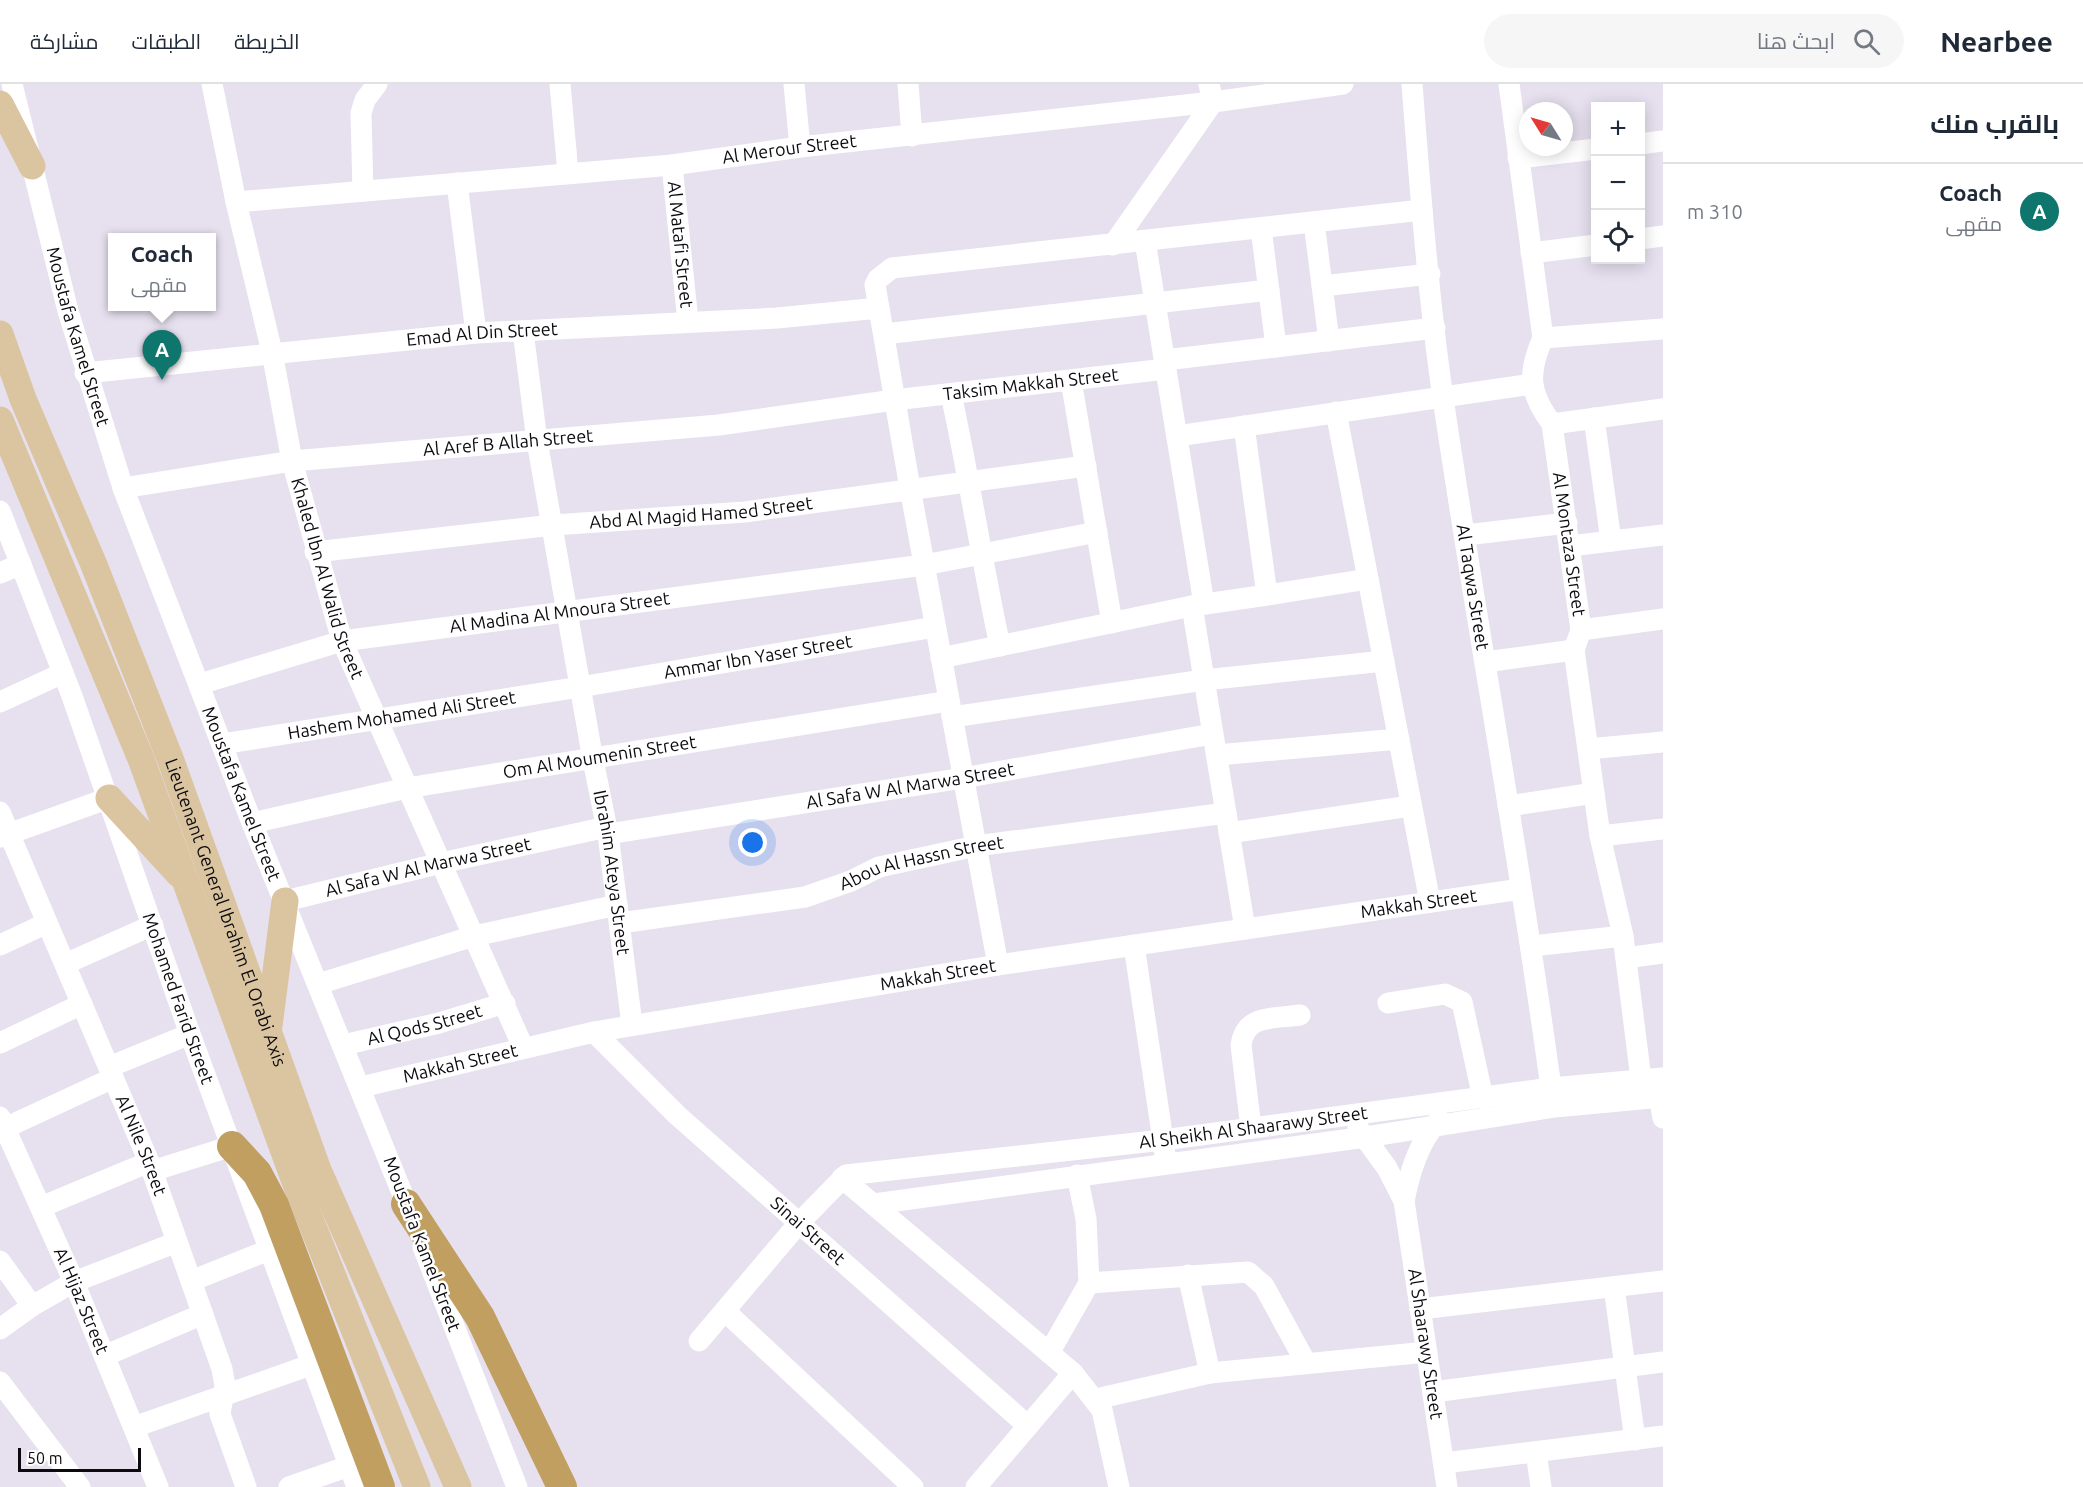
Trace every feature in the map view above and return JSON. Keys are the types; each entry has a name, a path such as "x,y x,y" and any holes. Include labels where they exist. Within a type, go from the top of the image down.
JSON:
{"highway":[{"path":"232,1146 257,1173 270,1197 380,1487"},
{"path":"406,1203 480,1317 562,1487"}],"main road":[{"path":"0,104 32,166"},
{"name":"Lieutenant General Ibrahim El Orabi Axis","path":"0,334 23,399 94,565 171,761 318,1170 458,1487"},
{"name":"Lieutenant General Ibrahim El Orabi Axis","path":"0,420 136,749 187,882 294,1179 417,1487"},
{"path":"109,798 187,882"},
{"path":"268,1030 285,902"}],"street":[{"name":"Moustafa Kamel Street","path":"12,84 85,373 123,488 252,823 361,1087 517,1487"},
{"name":"Khaled Ibn Al Walid Street","path":"212,84 236,202 272,352 292,461 315,552 342,641 505,1004 522,1047"},
{"path":"363,191 361,113 365,100 377,84"},
{"path":"560,84 568,173"},
{"path":"794,84 800,147"},
{"path":"908,84 912,136"},
{"name":"Al Merour Street","path":"236,202 672,165 800,147 912,136 1211,93 1343,84"},
{"name":"Al Taqwa Street","path":"1412,84 1422,210 1443,397 1532,946 1551,1088"},
{"name":"Al Montaza Street","path":"1509,84 1542,338 1533,360 1532,384 1538,406 1552,424 1570,546 1588,749 1600,836 1623,936 1641,1079"},
{"path":"1113,245 1211,93"},
{"path":"1645,143 1663,141"},
{"path":"1518,158 1591,150"},
{"name":"Al Matafi Street","path":"672,165 688,322"},
{"path":"458,183 476,333"},
{"path":"998,965 894,400 875,285 878,279 892,268 1422,210"},
{"path":"1314,222 1329,341"},
{"path":"1261,228 1276,347"},
{"path":"1645,238 1663,236"},
{"path":"1146,241 1177,436 1198,605 1204,680 1245,929"},
{"path":"1531,253 1591,246"},
{"path":"1322,286 1430,274"},
{"path":"884,334 1269,290"},
{"name":"Emad Al Din Street","path":"85,373 272,352 476,333 777,318 879,309"},
{"name":"Taksim Makkah Street","path":"894,400 1071,380 1276,347 1435,328"},
{"path":"1542,338 1663,329"},
{"name":"Ibrahim Ateya Street","path":"523,331 537,441 592,760 608,831 632,1025"},
{"path":"1071,380 1112,623"},
{"path":"1177,436 1532,384"},
{"path":"951,393 970,480 981,555 1000,646"},
{"name":"Al Aref B Allah Street","path":"123,488 292,461 719,425 894,400"},
{"path":"1552,424 1663,409"},
{"path":"1336,412 1430,902"},
{"path":"1594,418 1611,541"},
{"path":"1244,426 1267,595"},
{"name":"Abd Al Magid Hamed Street","path":"315,552 553,525 745,512 1086,466"},
{"name":"Mohamed Farid Street","path":"0,511 109,798 190,1034 357,1487"},
{"path":"1466,534 1567,523"},
{"name":"Al Madina Al Mnoura Street","path":"200,684 342,641 924,565 1097,532"},
{"path":"1570,546 1663,535"},
{"path":"0,573 21,564"},
{"path":"941,658 1198,605 1368,579"},
{"path":"1485,662 1663,619"},
{"name":"Ammar Ibn Yaser Street","path":"580,687 935,627"},
{"name":"Om Al Moumenin Street","path":"252,823 407,788 592,760 950,709 1384,661"},
{"path":"0,702 63,673"},
{"name":"Hashem Mohamed Ali Street","path":"222,744 580,687"},
{"name":"Al Safa W Al Marwa Street","path":"285,902 441,863 608,831 963,778 1212,734"},
{"path":"1217,755 1399,739"},
{"path":"1588,749 1663,742"},
{"path":"1508,806 1594,793"},
{"path":"4,835 109,798"},
{"name":"Abou Al Hassn Street","path":"318,984 474,936 618,914 805,897 851,881 879,867 976,846 1410,806"},
{"name":"Al Nile Street","path":"0,812 4,835 47,923 150,1166 224,1377 220,1414 246,1487"},
{"path":"1600,836 1663,829"},
{"name":"Makkah Street","path":"361,1087 522,1047 632,1025 998,965 1521,889"},
{"path":"0,945 47,923"},
{"path":"65,964 153,925"},
{"path":"1532,946 1623,936"},
{"path":"1134,945 1166,1163"},
{"path":"1626,958 1663,953"},
{"path":"1388,1003 1445,994 1462,1002 1483,1098"},
{"path":"0,1043 82,1004"},
{"name":"Al Qods Street","path":"343,1045 439,1023 505,1004"},
{"path":"1251,1128 1241,1045 1242,1035 1247,1027 1257,1021 1299,1016"},
{"name":"Sinai Street","path":"594,1032 677,1115 1028,1426"},
{"path":"3,1123 190,1034"},
{"name":"Al Sheikh Al Shaarawy Street","path":"842,1178 846,1174 1163,1140 1551,1088 1641,1079 1662,1091"},
{"path":"1662,1091 1663,1118"},
{"name":"Al Sheikh Al Shaarawy Street","path":"874,1204 1077,1174 1366,1137 1662,1091"},
{"name":"Al Shaarawy Street","path":"1404,1201 1412,1166 1433,1127 1454,1102"},
{"name":"Al Shaarawy Street","path":"1348,1116 1366,1137 1387,1168 1404,1201 1447,1487"},
{"name":"Al Hijaz Street","path":"3,1123 74,1282 158,1487"},
{"path":"41,1207 150,1166 232,1146"},
{"path":"1049,1353 1089,1283 1086,1219 1077,1174"},
{"path":"699,1341 799,1223 842,1178 1073,1373 1096,1399 1102,1410 1119,1487"},
{"path":"0,1329 32,1306 74,1282 177,1242"},
{"path":"191,1281 269,1250"},
{"path":"0,1261 32,1306"},
{"path":"1089,1283 1248,1272 1257,1278 1306,1364"},
{"path":"1188,1275 1210,1373"},
{"path":"1420,1310 1663,1281"},
{"path":"1614,1287 1635,1440"},
{"path":"725,1311 913,1487"},
{"path":"104,1356 202,1314"},
{"path":"1096,1399 1210,1373 1427,1352"},
{"path":"1433,1392 1663,1362"},
{"path":"134,1427 313,1364"},
{"path":"976,1487 1073,1373"},
{"path":"0,1382 80,1487"},
{"path":"1444,1463 1663,1436"},
{"path":"1536,1452 1541,1487"},
{"path":"289,1487 349,1466"}],"place":[{"name":"Coach","path":"162,380"}]}
